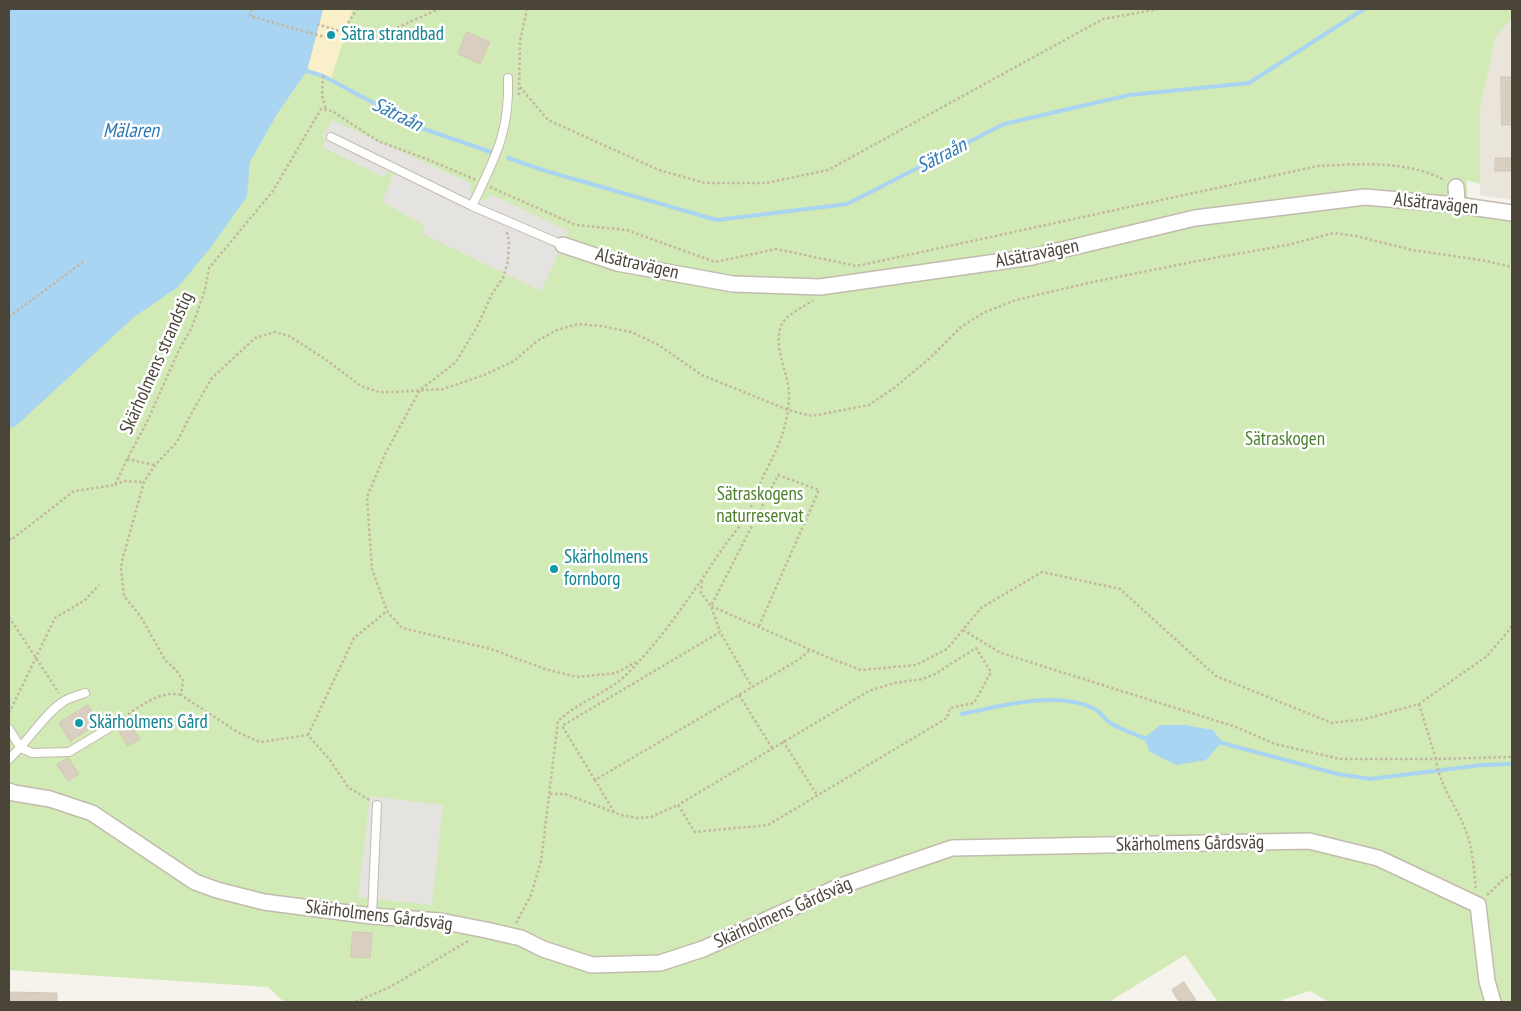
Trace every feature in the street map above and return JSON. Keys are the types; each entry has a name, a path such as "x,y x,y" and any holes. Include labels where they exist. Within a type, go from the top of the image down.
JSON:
{"street":[{"path":"1456,188 1457,205"},
{"name":"Alsätravägen","path":"563,245 617,263 733,284 820,287 1032,257 1195,218 1365,197 1457,205 1512,214"},
{"name":"Skärholmens Gårdsväg","path":"9,791 14,794 50,800 92,813 195,882 217,890 264,902 372,916 440,921 486,930 521,938 543,949 592,965 660,963 703,948 838,887 952,848 1309,841 1378,858 1478,905"},
{"path":"1478,905 1487,981 1493,1002"}],"lane":[{"path":"472,206 485,185 506,124 508,78"},
{"path":"332,137 472,206 563,245"},
{"path":"9,760 53,710 64,701 85,693"},
{"path":"9,729 21,748 32,753 69,752 109,728"},
{"path":"372,916 377,805"}],"path":[{"path":"252,9 250,16 325,37"},
{"path":"348,23 356,9"},
{"path":"317,24 368,40 439,9"},
{"path":"519,96 520,41 527,9"},
{"path":"520,87 548,120 659,170 705,183 766,183 828,170 1104,20 1159,9"},
{"path":"323,76 322,95 326,109 378,140 429,160 576,225 627,230 715,262 776,249 857,266"},
{"name":"Skärholmens strandstig","path":"115,485 147,422 178,352 192,327 205,290 209,268 273,190 321,108 326,109"},
{"path":"848,269 1318,166 1375,163 1431,173 1456,188"},
{"path":"506,220 509,251 503,278 492,294 477,327 455,363 420,390 385,454 367,497 372,569 387,610 402,628 490,649 545,669 577,677 616,673 639,660"},
{"path":"181,695 183,680 165,660 141,617 124,596 122,560 144,482 155,465 178,442 191,414 212,378 255,338 275,332 289,336 322,357 361,386 379,392 443,389 484,375 514,361 537,341 557,330 578,324 593,325 631,332 658,344 702,375 788,410 812,416 869,405 894,388 961,327 983,313 1016,300 1097,281 1287,245 1334,233 1356,236 1412,250 1481,260 1512,267"},
{"path":"9,317 83,262"},
{"path":"508,935 531,895 536,879 544,842 558,721 570,710 626,676 654,645 687,602 750,510 766,469 782,437 788,410 789,392 780,348 782,324 818,296 820,287"},
{"path":"127,459 155,465"},
{"path":"711,606 778,475 819,490 758,626"},
{"path":"9,538 11,540 74,491 115,485 124,481 144,482"},
{"path":"711,606 810,650 861,670 916,665 947,649 980,608 1042,572 1120,588 1216,676 1332,723 1365,718 1419,704 1487,656 1510,630 1512,624"},
{"path":"704,575 701,593 711,606 720,632 752,687"},
{"path":"9,712 55,618 85,600 99,585"},
{"path":"308,735 354,638 387,610"},
{"path":"9,617 64,701"},
{"path":"962,630 1001,653 1236,727 1275,744 1340,759 1512,757"},
{"path":"614,813 562,726 720,632"},
{"path":"550,794 565,794 614,813 638,818 651,817 678,805 869,691 894,683 923,679 935,674 976,648 991,672 974,702 950,708 947,718 768,825 695,832 678,805"},
{"path":"595,780 739,695 810,650"},
{"path":"109,728 137,708 163,695 181,695 239,734 260,742 308,735"},
{"path":"739,695 772,748"},
{"path":"1419,704 1436,759 1439,776 1467,834 1478,905"},
{"path":"308,735 330,760 348,787 377,805"},
{"path":"783,741 818,796"},
{"path":"1478,905 1490,891 1512,874"},
{"path":"356,1002 390,987 486,930"}],"shaded area":[{"path":"1502,9 1512,9 1512,200 1480,195 1480,109"},
{"path":"332,120 472,184 469,192 486,201 490,194 569,231 541,291 423,234 424,225 382,202 394,173 388,169 384,177 323,148 326,139 322,136"},
{"path":"370,796 443,805 432,905 358,897"}],"green space":[{"name":"Sätraskogen","path":"9,9 1512,9 1512,18 1496,36 1480,109 1480,184 1467,180 1468,214 1512,222 1512,1002 1329,1002 1310,991 1282,1000 1281,1002 1218,1002 1185,955 1109,1002 284,1002 268,987 9,970"}],"sand":[{"name":"Sätra strandbad","path":"323,9 353,9 331,79 307,71"}],"water":[{"name":"Mälaren","path":"9,9 323,9 307,71 277,114 250,162 247,196 212,246 178,287 134,317 17,425 9,429"},
{"path":"1160,725 1185,725 1213,730 1222,742 1206,760 1176,765 1150,752 1144,738"}],"building":[{"path":"467,32 490,42 480,64 458,54"},
{"path":"1501,77 1512,77 1512,125 1502,125"},
{"path":"1496,158 1512,158 1512,171 1495,171"},
{"name":"Skärholmens Gård","path":"88,705 99,723 70,741 59,723"},
{"path":"128,721 140,739 128,746 117,728"},
{"path":"68,758 79,774 68,781 57,765"},
{"path":"353,932 372,933 370,958 351,957"},
{"path":"1184,982 1197,1002 1179,1002 1172,990"},
{"path":"9,992 57,993 57,1002 9,1002"}],"waterway":[{"name":"Sätraån","path":"508,158 546,171 717,220 847,204 1004,124 1129,95 1249,83 1364,9"},
{"name":"Sätraån","path":"307,71 323,76 421,128 491,152"},
{"path":"962,714 1029,701 1047,700 1080,703 1095,709 1109,722 1122,729 1148,738"},
{"path":"1218,742 1338,774 1370,779 1482,765 1512,764"}],"place":[{"name":"Sätra strandbad","path":"331,35"},
{"name":"Skärholmens fornborg","path":"554,569"},
{"name":"Skärholmens Gård","path":"79,723"}],"park label":[{"name":"Sätraskogens naturreservat","path":"760,506"}]}
